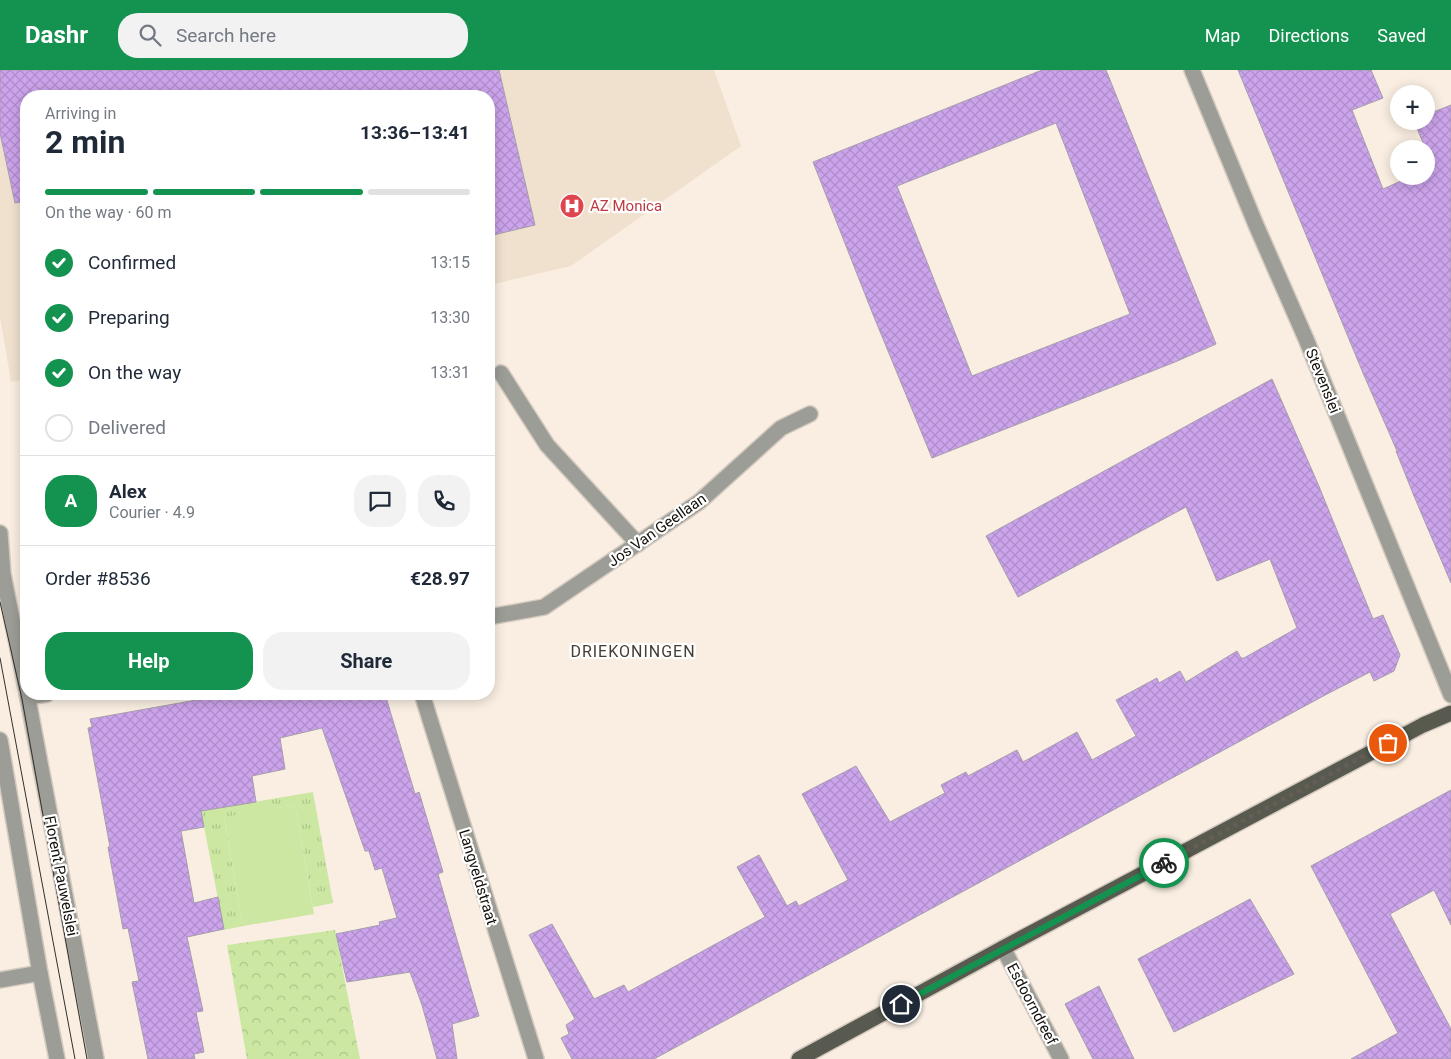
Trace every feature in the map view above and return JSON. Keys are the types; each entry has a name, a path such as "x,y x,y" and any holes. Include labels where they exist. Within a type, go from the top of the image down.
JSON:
{"main road":[{"path":"799,1059 1003,948 1423,725 1451,712"}],"street":[{"name":"Stevenslei","path":"1192,70 1256,225 1306,339 1451,694"},
{"path":"501,373 547,445 638,544"},
{"name":"Jos Van Geellaan","path":"495,616 544,607 699,502 780,428 810,414"},
{"name":"Florent Pauwelslei","path":"0,533 6,614 20,667"},
{"name":"Florent Pauwelslei","path":"28,700 96,1059"},
{"name":"Langveldstraat","path":"424,700 536,1059"},
{"path":"0,740 40,973 57,1059"},
{"name":"Esdoorndreef","path":"1003,948 1061,1059"},
{"path":"0,980 40,973"}],"shaded area":[{"name":"AZ Monica","path":"0,70 714,70 741,146 571,266 495,284 495,90 20,90 20,380 11,382 0,317"}],"green space":[{"path":"313,792 333,903 313,907 295,805 224,818 243,926 224,930 201,811"},
{"path":"295,805 314,914 243,926 224,817"},
{"path":"335,930 360,1059 247,1059 227,945"}],"building":[{"path":"0,70 499,70 535,225 495,235 495,90 20,90 20,202 15,203 0,133"},
{"path":"1042,70 1106,70 1216,344 932,458 813,162","holes":["1056,123 1130,314 972,376 897,186"]},
{"path":"1238,70 1371,70 1383,98 1352,110 1383,189 1392,185 1435,185 1435,140 1422,140 1418,130 1435,130 1435,111 1451,105 1451,583"},
{"path":"1272,379 1318,484 1373,619 1383,615 1400,655 1394,671 1374,681 1370,672 1327,694 654,1059 572,1059 561,1038 569,1034 566,1025 575,1019 529,935 552,924 594,999 624,985 628,992 765,917 737,867 759,855 787,906 796,901 799,906 848,880 802,794 856,766 890,822 945,793 941,785 966,772 968,776 1017,750 1023,762 1077,732 1092,760 1136,736 1116,700 1157,678 1159,683 1180,671 1186,682 1237,651 1241,658 1244,658 1297,628 1270,559 1217,581 1186,507 1018,597 986,536"},
{"path":"196,700 387,700 415,794 419,792 443,872 438,874 479,1016 452,1024 457,1059 437,1059 422,1005 410,972 347,982 336,934 380,925 379,922 397,918 382,868 375,870 369,851 365,851 322,728 280,738 285,769 252,776 256,802 201,811 204,827 181,831 194,903 218,897 224,929 187,937 203,1011 196,1012 204,1052 194,1054 195,1059 148,1059 132,982 139,981 128,928 123,929 88,728 92,727 90,719"},
{"path":"1451,790 1451,925 1434,890 1390,914 1451,1029 1451,1059 1351,1059 1398,1033 1311,866"},
{"path":"1250,899 1294,974 1174,1032 1138,959"},
{"path":"1099,986 1134,1059 1093,1059 1065,1004"}],"tram line":[{"path":"0,602 20,690"},
{"path":"0,658 75,1059"},
{"path":"22,700 87,1059"}],"way so far":[{"path":"1164,863 1388,743"}],"place":[{"name":"AZ Monica","path":"572,206"}],"district":[{"name":"DRIEKONINGEN","path":"633,651"}],"route":[{"path":"901,1004 1164,863"}]}
